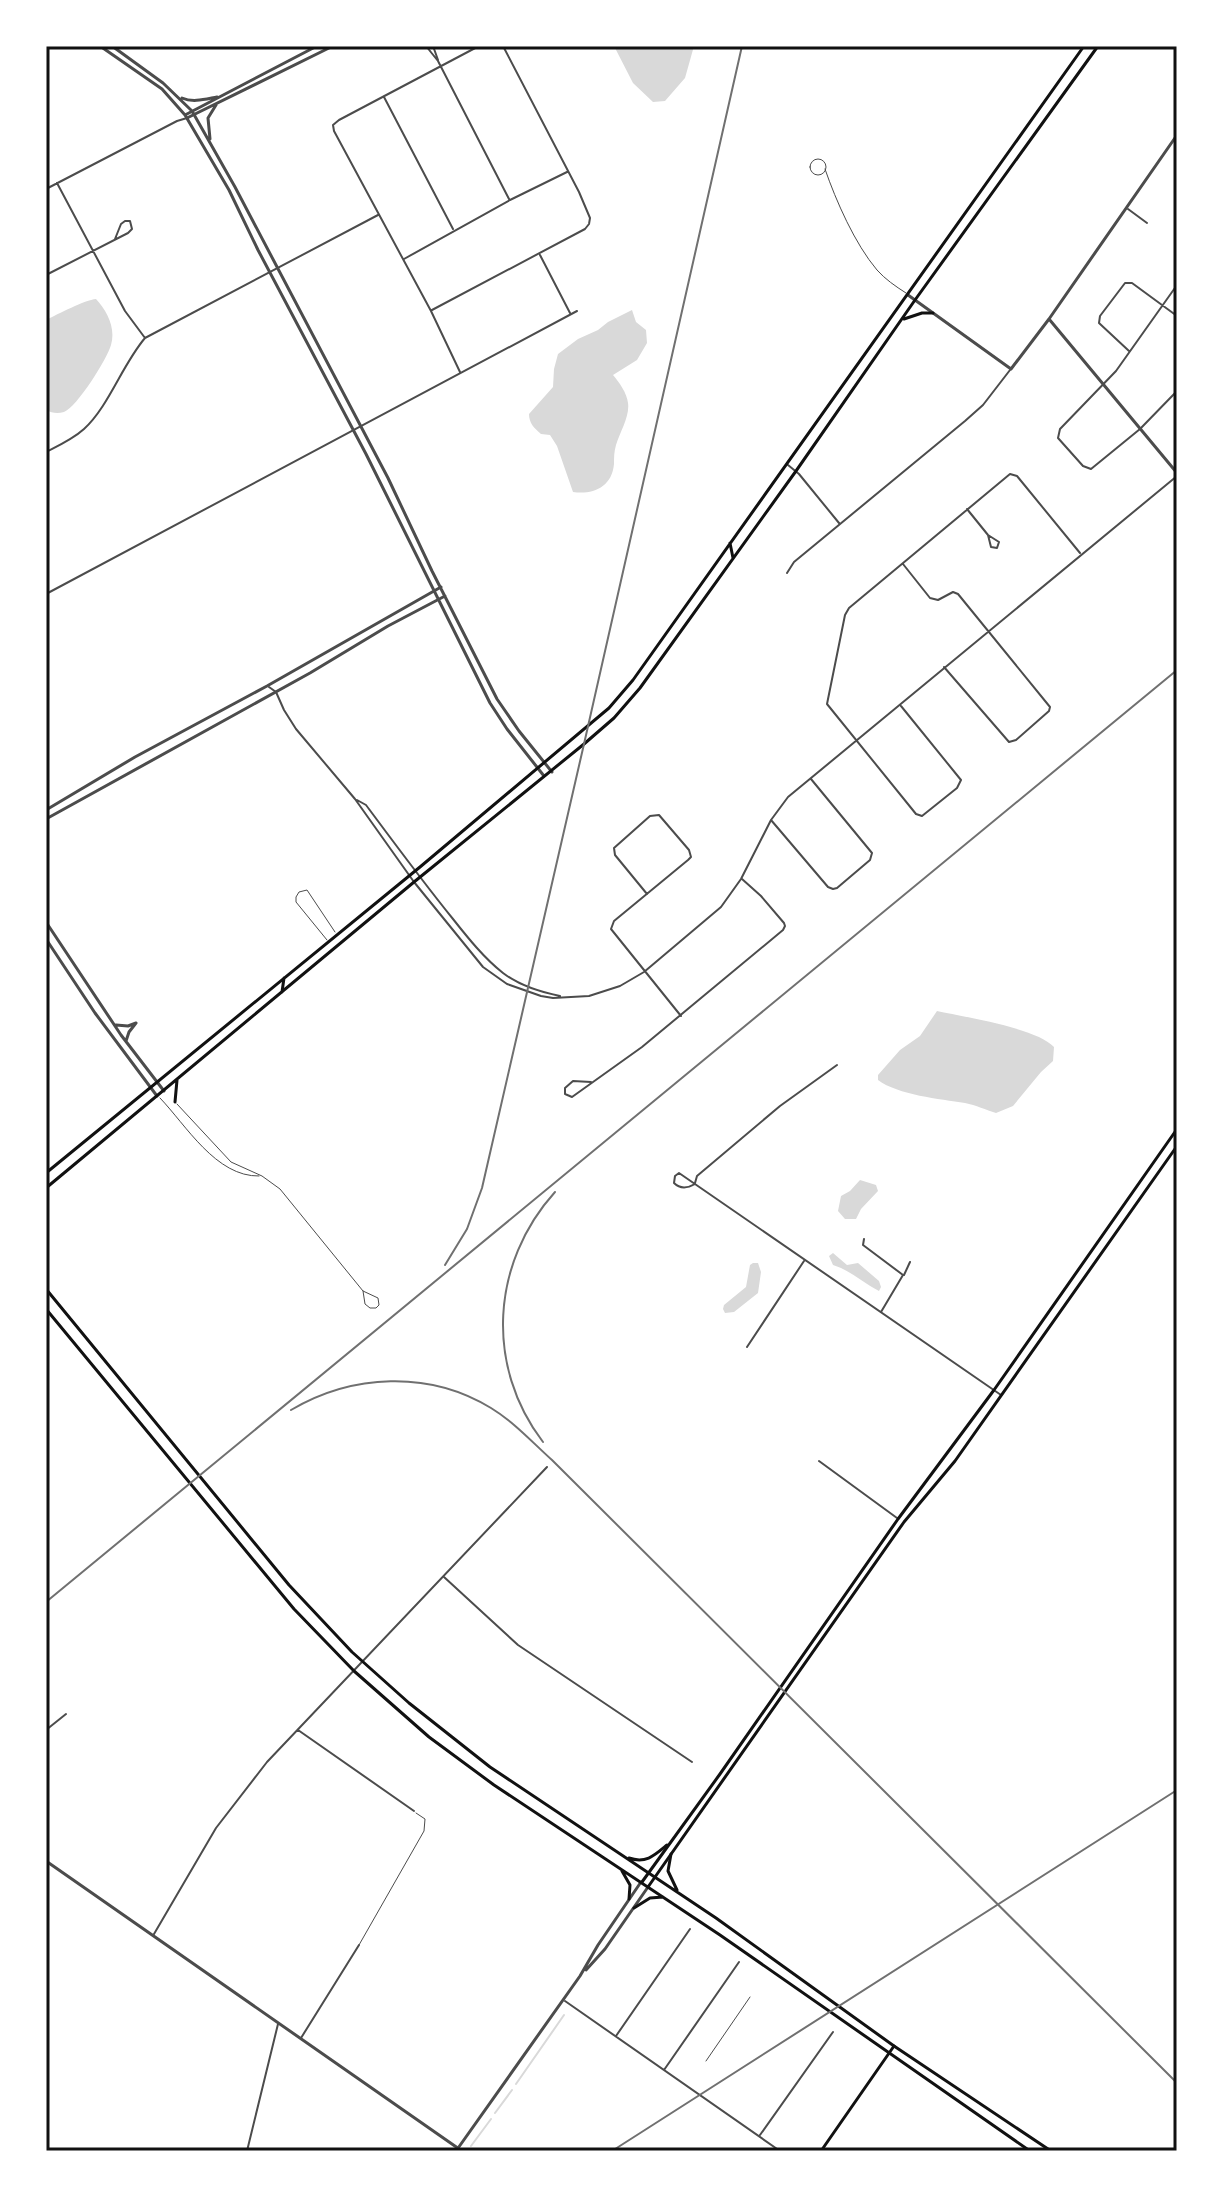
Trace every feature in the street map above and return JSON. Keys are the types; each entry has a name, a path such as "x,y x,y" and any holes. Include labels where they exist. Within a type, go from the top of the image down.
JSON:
{"main road":[{"path":"46,1173 539,769 609,708 633,680 1084,46"},
{"path":"46,1188 614,718 669,648 1098,46"},
{"path":"900,321 922,313 933,313"},
{"path":"730,543 733,558"},
{"path":"660,642 669,648"},
{"path":"354,921 360,927"},
{"path":"337,934 352,934"},
{"path":"329,941 329,952"},
{"path":"292,984 296,968"},
{"path":"282,992 284,978"},
{"path":"175,1102 177,1080"},
{"path":"641,1882 1177,1129"},
{"path":"92,1134 100,1144"},
{"path":"648,1887 904,1522 955,1461 1177,1146"},
{"path":"46,1289 289,1585 362,1662 456,1742 520,1788 679,1893 894,2046 1051,2151"},
{"path":"46,1309 294,1609 354,1671 429,1737 504,1792 663,1897 1030,2151"},
{"path":"622,1855 644,1860 667,1845"},
{"path":"671,1854 668,1871 679,1893"},
{"path":"620,1868 629,1882 629,1899"},
{"path":"634,1908 650,1898 663,1897"},
{"path":"821,2151 894,2046"}],"street":[{"path":"100,46 162,89 186,116 229,190 498,717 545,777"},
{"path":"112,46 153,75 193,113 361,427 497,699 552,772"},
{"path":"193,113 317,46"},
{"path":"46,189 186,116 333,46"},
{"path":"426,46 438,61"},
{"path":"433,46 440,66 510,200"},
{"path":"460,373 431,311 333,125 479,46"},
{"path":"431,311 540,254 589,224 590,218 568,171 503,46"},
{"path":"177,96 187,100 221,96"},
{"path":"384,96 454,230"},
{"path":"211,144 208,118 218,103"},
{"path":"787,573 794,562 983,405 1049,319 1177,135"},
{"path":"403,260 568,171"},
{"path":"57,183 125,311 145,338"},
{"path":"1127,208 1147,223"},
{"path":"46,452 87,426 145,338 378,215"},
{"path":"46,275 93,251 115,239 132,229 130,221 121,224 115,239"},
{"path":"540,254 571,314"},
{"path":"1130,352 1099,323 1100,316 1121,285 1132,283 1177,316"},
{"path":"1177,285 1130,352 1104,385 1060,429 1058,438 1083,466 1091,469 1140,429 1177,391"},
{"path":"908,295 1011,369"},
{"path":"46,594 577,311"},
{"path":"267,686 276,692 296,729 355,799 409,876 493,975 507,984 541,996 589,996 612,990 644,972 713,915 731,895 771,820 788,797 1177,475 1049,319"},
{"path":"786,464 796,471 840,524"},
{"path":"899,705 961,780 957,788 925,815 916,814 827,704 845,615 853,604 1007,475 1013,474 1081,554"},
{"path":"966,508 988,535"},
{"path":"902,563 930,598 938,600 953,592 958,594 1050,707 1047,715 1016,740 1006,741 944,667"},
{"path":"46,810 441,587"},
{"path":"46,819 445,596"},
{"path":"771,820 828,887 833,889 870,860 872,853 810,778"},
{"path":"355,799 366,805 415,871 484,955 505,975 542,992 565,998"},
{"path":"647,894 615,855 614,848 650,816 659,815 689,850 691,857 647,894 614,921 611,929 681,1016"},
{"path":"591,1082 573,1081 565,1088 565,1094 572,1097 642,1047 783,930 784,923 752,886 741,879"},
{"path":"46,922 114,1025 164,1091"},
{"path":"46,939 112,1037 158,1096"},
{"path":"57,957 65,952"},
{"path":"95,1013 102,1007"},
{"path":"114,1025 136,1023 126,1042"},
{"path":"112,1037 121,1035"},
{"path":"837,1065 762,1121 697,1176 695,1184 681,1187 674,1183 679,1173 695,1184 805,1260 881,1314 1002,1396"},
{"path":"864,1239 863,1245 903,1275"},
{"path":"747,1347 805,1260"},
{"path":"881,1314 910,1262"},
{"path":"819,1461 898,1519"},
{"path":"153,1935 217,1826 250,1782 547,1467"},
{"path":"443,1576 518,1645 692,1762"},
{"path":"46,1730 66,1714"},
{"path":"297,1730 414,1811"},
{"path":"46,1861 458,2150 564,2000 641,1882"},
{"path":"580,1976 605,1949 648,1887"},
{"path":"616,2036 690,1929"},
{"path":"301,2038 359,1945"},
{"path":"664,2070 739,1962"},
{"path":"564,2000 780,2151"},
{"path":"247,2151 278,2022"},
{"path":"760,2136 833,2032"}],"lane":[{"path":"825,169 834,195 869,260 885,278 908,295"},
{"path":"329,941 298,904 296,897 299,892 307,890 337,934"},
{"path":"158,1096 182,1126 227,1167 242,1175 262,1176"},
{"path":"175,1102 231,1162 262,1176 280,1189 363,1291 365,1304 373,1309 379,1305 374,1295 363,1291"},
{"path":"359,1945 424,1831 425,1819 414,1811"},
{"path":"706,2061 750,1997"}],"shaded area":[{"path":"614,46 694,46 685,78 665,101 653,102 633,83"},
{"path":"96,299 111,326 112,339 108,352 91,382 70,408 59,413 48,411 46,320"},
{"path":"632,310 636,322 646,330 647,343 637,360 613,375 624,392 628,408 615,448 612,472 600,488 573,492 557,446 550,435 541,434 534,427 529,414 553,387 558,354 578,339"},
{"path":"937,1011 1032,1034 1054,1047 1053,1061 1013,1106 996,1113 969,1104 908,1093 878,1080 878,1075 900,1050 920,1036"},
{"path":"860,1180 876,1185 878,1191 856,1219 845,1219 838,1211 841,1196"},
{"path":"833,1253 847,1265 858,1263 879,1281 879,1291 833,1265 829,1256"},
{"path":"753,1263 758,1263 761,1272 758,1293 734,1312 725,1313 724,1305 746,1287"}],"waterway":[{"path":"516,2084 564,2015"},
{"path":"495,2113 512,2090"},
{"path":"471,2146 491,2119"}],"railway":[{"path":"445,1265 467,1229 482,1188 742,46"},
{"path":"46,1602 1177,670"},
{"path":"543,1442 524,1412 511,1381 504,1348 503,1315 508,1282 518,1250 534,1220 555,1192"},
{"path":"291,1410 339,1389 391,1381 417,1382 467,1396 491,1408 523,1432 1177,2083"},
{"path":"612,2151 1177,1790"}]}
